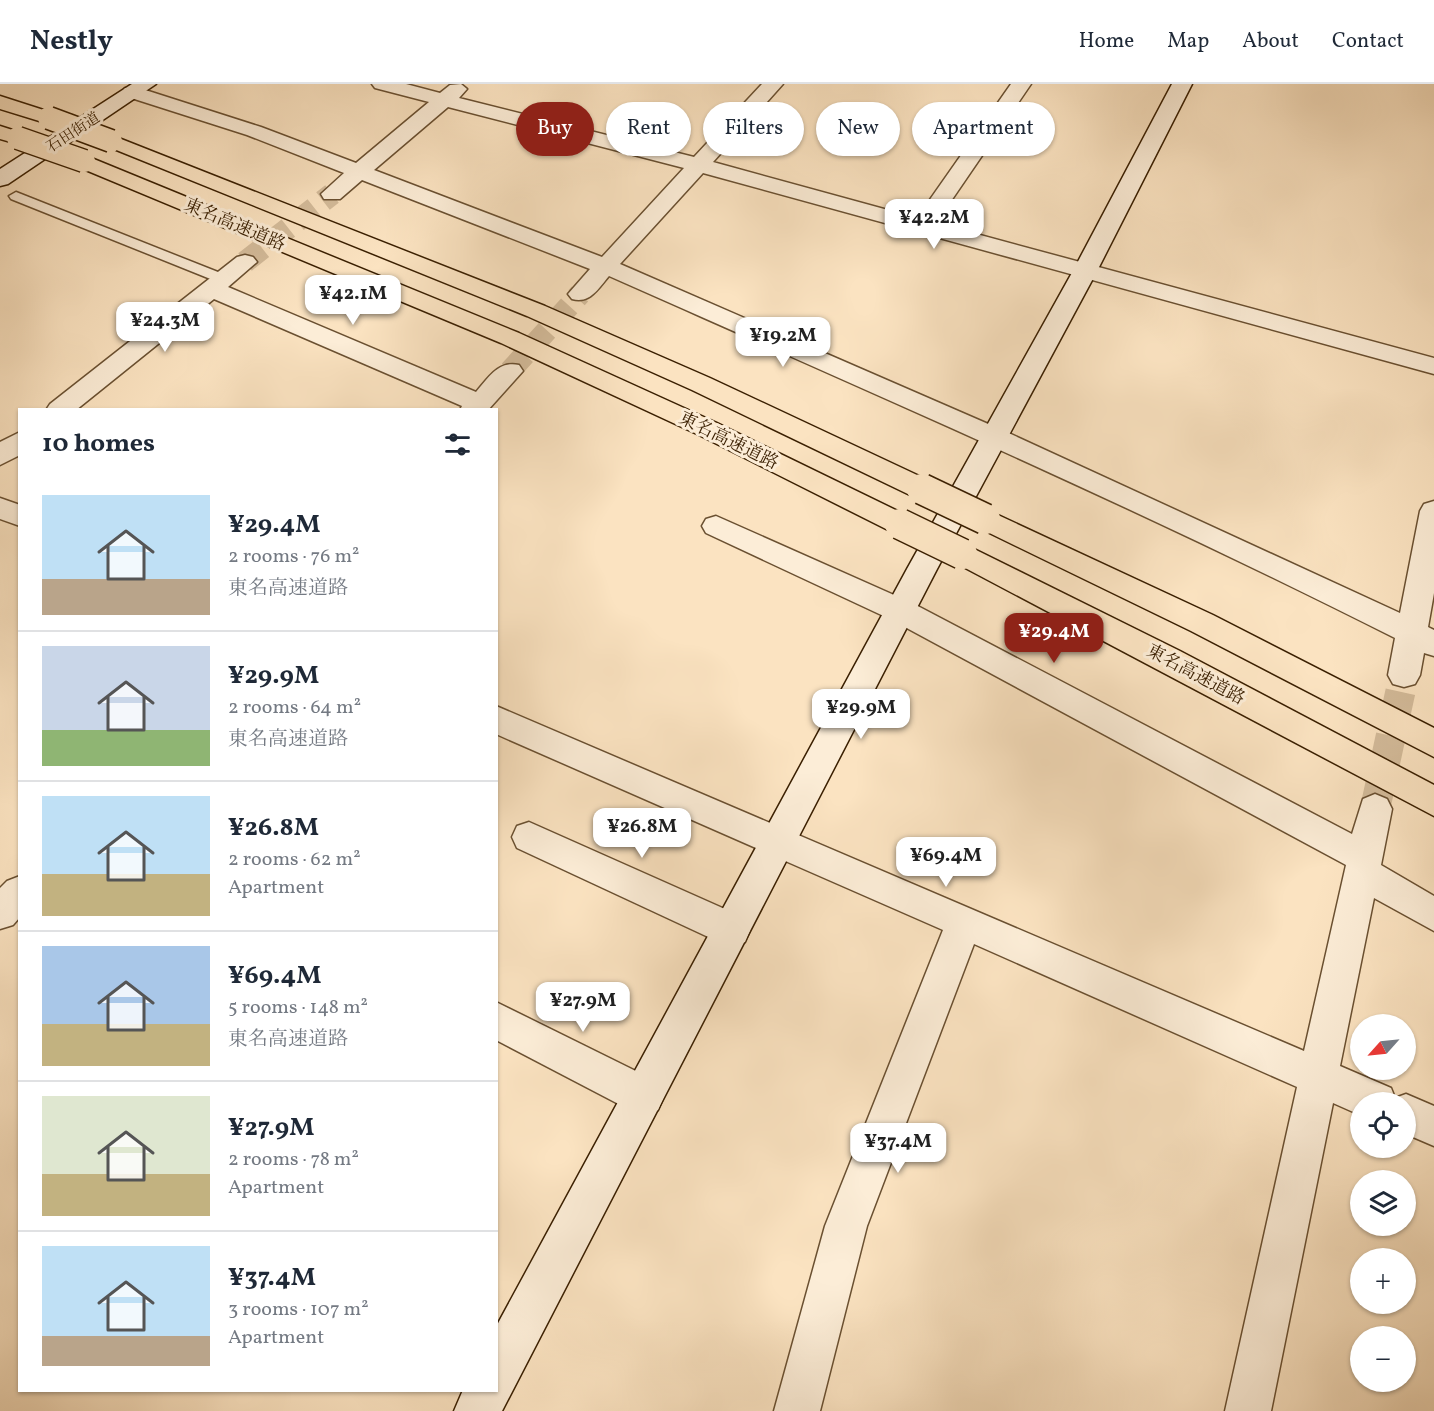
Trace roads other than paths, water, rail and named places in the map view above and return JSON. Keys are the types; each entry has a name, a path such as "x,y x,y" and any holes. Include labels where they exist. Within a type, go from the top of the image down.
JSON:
{"highway":[{"name":"東名高速道路","path":"0,102 111,141 536,310 701,384 1202,623 1434,744"},
{"name":"東名高速道路","path":"9,135 84,161 510,338 708,429 962,554 1169,660 1434,802"}],"street":[{"path":"382,84 698,165 1434,366"},
{"path":"332,194 463,84"},
{"path":"580,294 773,84"},
{"path":"923,226 1022,84"},
{"path":"498,1370 993,436 1085,271 1182,84"},
{"path":"139,88 605,266 993,436 1422,638"},
{"name":"石田街道","path":"0,179 139,88"},
{"path":"62,408 245,262"},
{"path":"217,284 476,406 510,371"},
{"path":"0,456 18,442"},
{"path":"0,508 18,515"},
{"path":"1404,675 1422,638 1434,511"},
{"path":"716,526 901,610 1363,865 1434,915"},
{"path":"498,720 963,925 1352,1092"},
{"path":"1248,1411 1375,809"},
{"path":"529,837 732,930"},
{"path":"0,913 18,894"},
{"path":"797,1411 846,1226 963,925"},
{"path":"498,1021 644,1096"},
{"path":"1416,1118 1434,1126"},
{"path":"477,1411 487,1392"}],"lane":[{"path":"16,196 217,284"}],"tunnel":[{"path":"245,262 332,194"},
{"path":"510,371 580,294"},
{"path":"1375,809 1404,675"}]}
